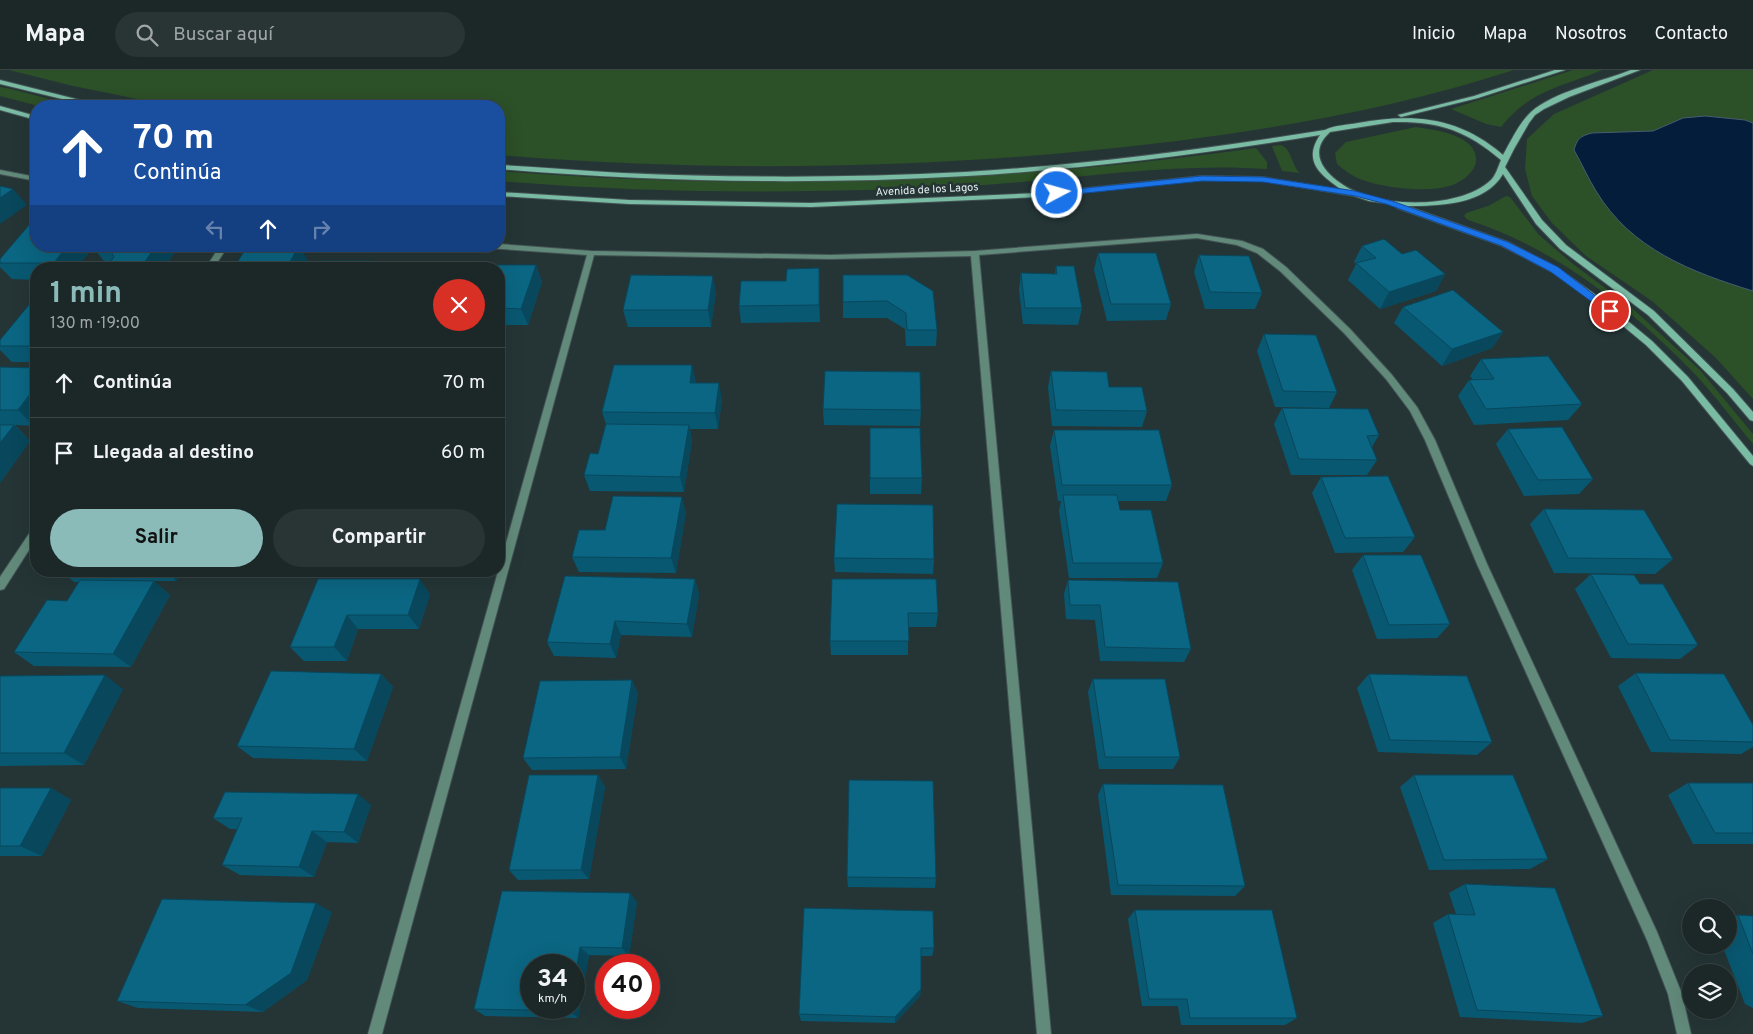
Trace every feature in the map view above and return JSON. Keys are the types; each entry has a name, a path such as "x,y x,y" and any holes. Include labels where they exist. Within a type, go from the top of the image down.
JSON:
{"street":[{"path":"1385,119 1476,97 1562,70"},
{"path":"1389,203 1427,203 1454,200 1474,193 1492,183 1503,169 1505,160 1533,114 1548,104 1637,70"},
{"path":"0,82 74,100"},
{"path":"0,108 30,116"},
{"path":"1385,119 1407,118 1448,126 1473,136 1492,147 1505,160"},
{"name":"Avenida de los Lagos","path":"505,168 545,171 780,178 1007,172 1222,149 1327,132 1385,119"},
{"path":"1327,132 1317,143 1314,155 1318,166 1330,178 1355,194 1389,203 1505,244 1555,270 1597,300 1649,343 1685,379 1753,462"},
{"path":"1503,169 1539,222 1563,247 1651,313 1724,385 1753,418"},
{"path":"0,172 30,178"},
{"name":"Avenida de los Lagos","path":"505,194 629,202 811,205 1039,195 1202,178 1263,179 1355,194"},
{"path":"505,247 591,253 830,257 975,253 1197,236 1218,238 1260,251 1283,269 1347,331 1414,409 1430,440 1482,564 1652,937 1674,994 1684,1034"},
{"path":"505,564 591,253"},
{"path":"975,253 1044,1034"},
{"path":"0,586 30,540"},
{"path":"375,1034 501,577"}],"green space":[{"path":"9,70 1514,70 1409,100 1355,112 1194,139 1085,151 938,162 792,166 645,164 505,155 505,100 142,100 73,86"},
{"path":"1573,70 1602,70 1535,97 1523,105 1501,127 1486,124 1451,109"},
{"path":"1653,70 1753,70 1753,399 1716,358 1652,301 1586,256 1552,223 1532,196 1525,169 1527,139 1554,114"},
{"path":"0,87 53,100 30,100 30,104 0,96"},
{"path":"1416,127 1444,132 1463,140 1471,146 1475,153 1476,162 1471,172 1455,184 1446,187 1408,189 1381,185 1360,179 1348,173 1337,164 1335,153 1346,142"},
{"path":"1281,145 1285,147 1300,173 1282,171 1272,146"},
{"path":"1256,148 1267,162 1267,169 1193,168 970,186 793,191 675,190 505,181 505,171 688,181 878,180 973,176 1162,160"},
{"path":"1506,196 1510,197 1539,235 1573,264 1632,308 1700,370 1753,434 1753,444 1692,371 1643,324 1616,302 1560,263 1530,246 1468,220 1464,216 1466,213 1488,206"}],"water":[{"path":"1705,116 1745,120 1753,123 1753,291 1707,276 1664,256 1645,243 1610,211 1596,191 1574,150 1580,138 1592,133 1653,131 1683,118"}],"building":[{"path":"0,186 13,189 0,198"},
{"path":"30,224 30,252 62,252 55,262 0,263 0,259"},
{"path":"1384,239 1402,254 1416,250 1445,274 1389,292 1356,263 1376,258 1362,246"},
{"path":"111,252 152,252 145,262 110,262 114,257"},
{"path":"244,252 296,252 290,262 237,262"},
{"path":"1098,253 1156,253 1171,304 1111,304"},
{"path":"1199,255 1249,256 1262,293 1210,292"},
{"path":"320,261 371,261 370,262"},
{"path":"505,265 536,265 521,309 505,308"},
{"path":"1056,266 1074,266 1082,308 1025,308 1021,273 1057,274"},
{"path":"819,268 819,305 739,306 741,281 786,281 787,269"},
{"path":"631,275 713,276 708,310 623,310"},
{"path":"843,275 907,275 933,291 937,330 907,330 906,313 887,301 843,302"},
{"path":"1453,290 1503,332 1452,349 1403,307"},
{"path":"30,304 30,346 0,346 0,340"},
{"path":"1264,334 1316,335 1337,392 1283,391"},
{"path":"1548,356 1582,404 1486,409 1469,380 1494,379 1481,359"},
{"path":"614,365 692,365 690,383 719,383 715,413 602,412"},
{"path":"0,367 30,368 30,394 18,410 0,410"},
{"path":"825,371 920,372 921,410 823,409"},
{"path":"1051,371 1107,372 1109,387 1142,387 1147,411 1056,410"},
{"path":"1282,408 1368,409 1379,435 1367,436 1377,460 1299,459"},
{"path":"606,424 689,425 680,477 584,475 590,453 598,454"},
{"path":"0,425 14,425 0,443"},
{"path":"1562,427 1593,479 1538,480 1508,429"},
{"path":"870,428 920,428 922,478 870,478"},
{"path":"1054,430 1159,430 1172,485 1062,485"},
{"path":"1388,476 1415,537 1345,538 1321,477"},
{"path":"1063,495 1117,495 1120,510 1151,510 1163,563 1073,563"},
{"path":"613,496 682,497 671,558 572,557 579,530 605,530"},
{"path":"837,504 933,505 934,559 834,558"},
{"path":"1544,509 1644,510 1673,559 1568,558"},
{"path":"1363,555 1421,555 1450,624 1389,625"},
{"path":"1591,574 1634,575 1640,584 1663,584 1698,645 1628,644"},
{"path":"565,576 695,579 687,624 615,621 610,644 547,642"},
{"path":"318,579 420,579 408,615 347,615 334,647 290,647"},
{"path":"832,579 936,579 938,613 908,613 909,641 830,641"},
{"path":"80,580 154,581 113,654 14,652 47,600 67,601"},
{"path":"1068,580 1178,582 1191,649 1105,647 1100,605 1070,605"},
{"path":"271,671 381,674 354,749 237,746"},
{"path":"1636,673 1724,674 1753,725 1753,742 1670,740"},
{"path":"1369,674 1467,676 1492,742 1390,740"},
{"path":"105,675 64,753 0,753 0,676"},
{"path":"1093,679 1165,679 1180,757 1105,757"},
{"path":"632,680 620,757 523,758 540,681"},
{"path":"529,775 598,775 581,870 509,870"},
{"path":"1414,775 1513,775 1548,859 1444,860"},
{"path":"849,780 933,781 936,878 847,877"},
{"path":"1688,783 1753,783 1753,833 1715,833"},
{"path":"1103,784 1223,785 1245,886 1118,885"},
{"path":"0,788 51,788 20,846 0,846"},
{"path":"225,792 358,794 344,832 312,831 299,867 222,865 242,818 213,818"},
{"path":"1465,884 1555,888 1603,1016 1477,1010 1448,914 1475,915"},
{"path":"502,891 630,893 622,948 580,947 579,954 520,954 520,1010 474,1009"},
{"path":"162,899 316,903 291,973 245,1005 117,1001"},
{"path":"804,908 933,911 934,948 921,948 921,989 895,1017 799,1014"},
{"path":"1135,910 1272,910 1297,1018 1190,1018 1187,999 1149,999"},
{"path":"1738,915 1753,916 1753,954"}],"route":[{"path":"1057,193 1202,178 1263,179 1355,194 1389,203 1505,244 1555,270 1610,311"}]}
